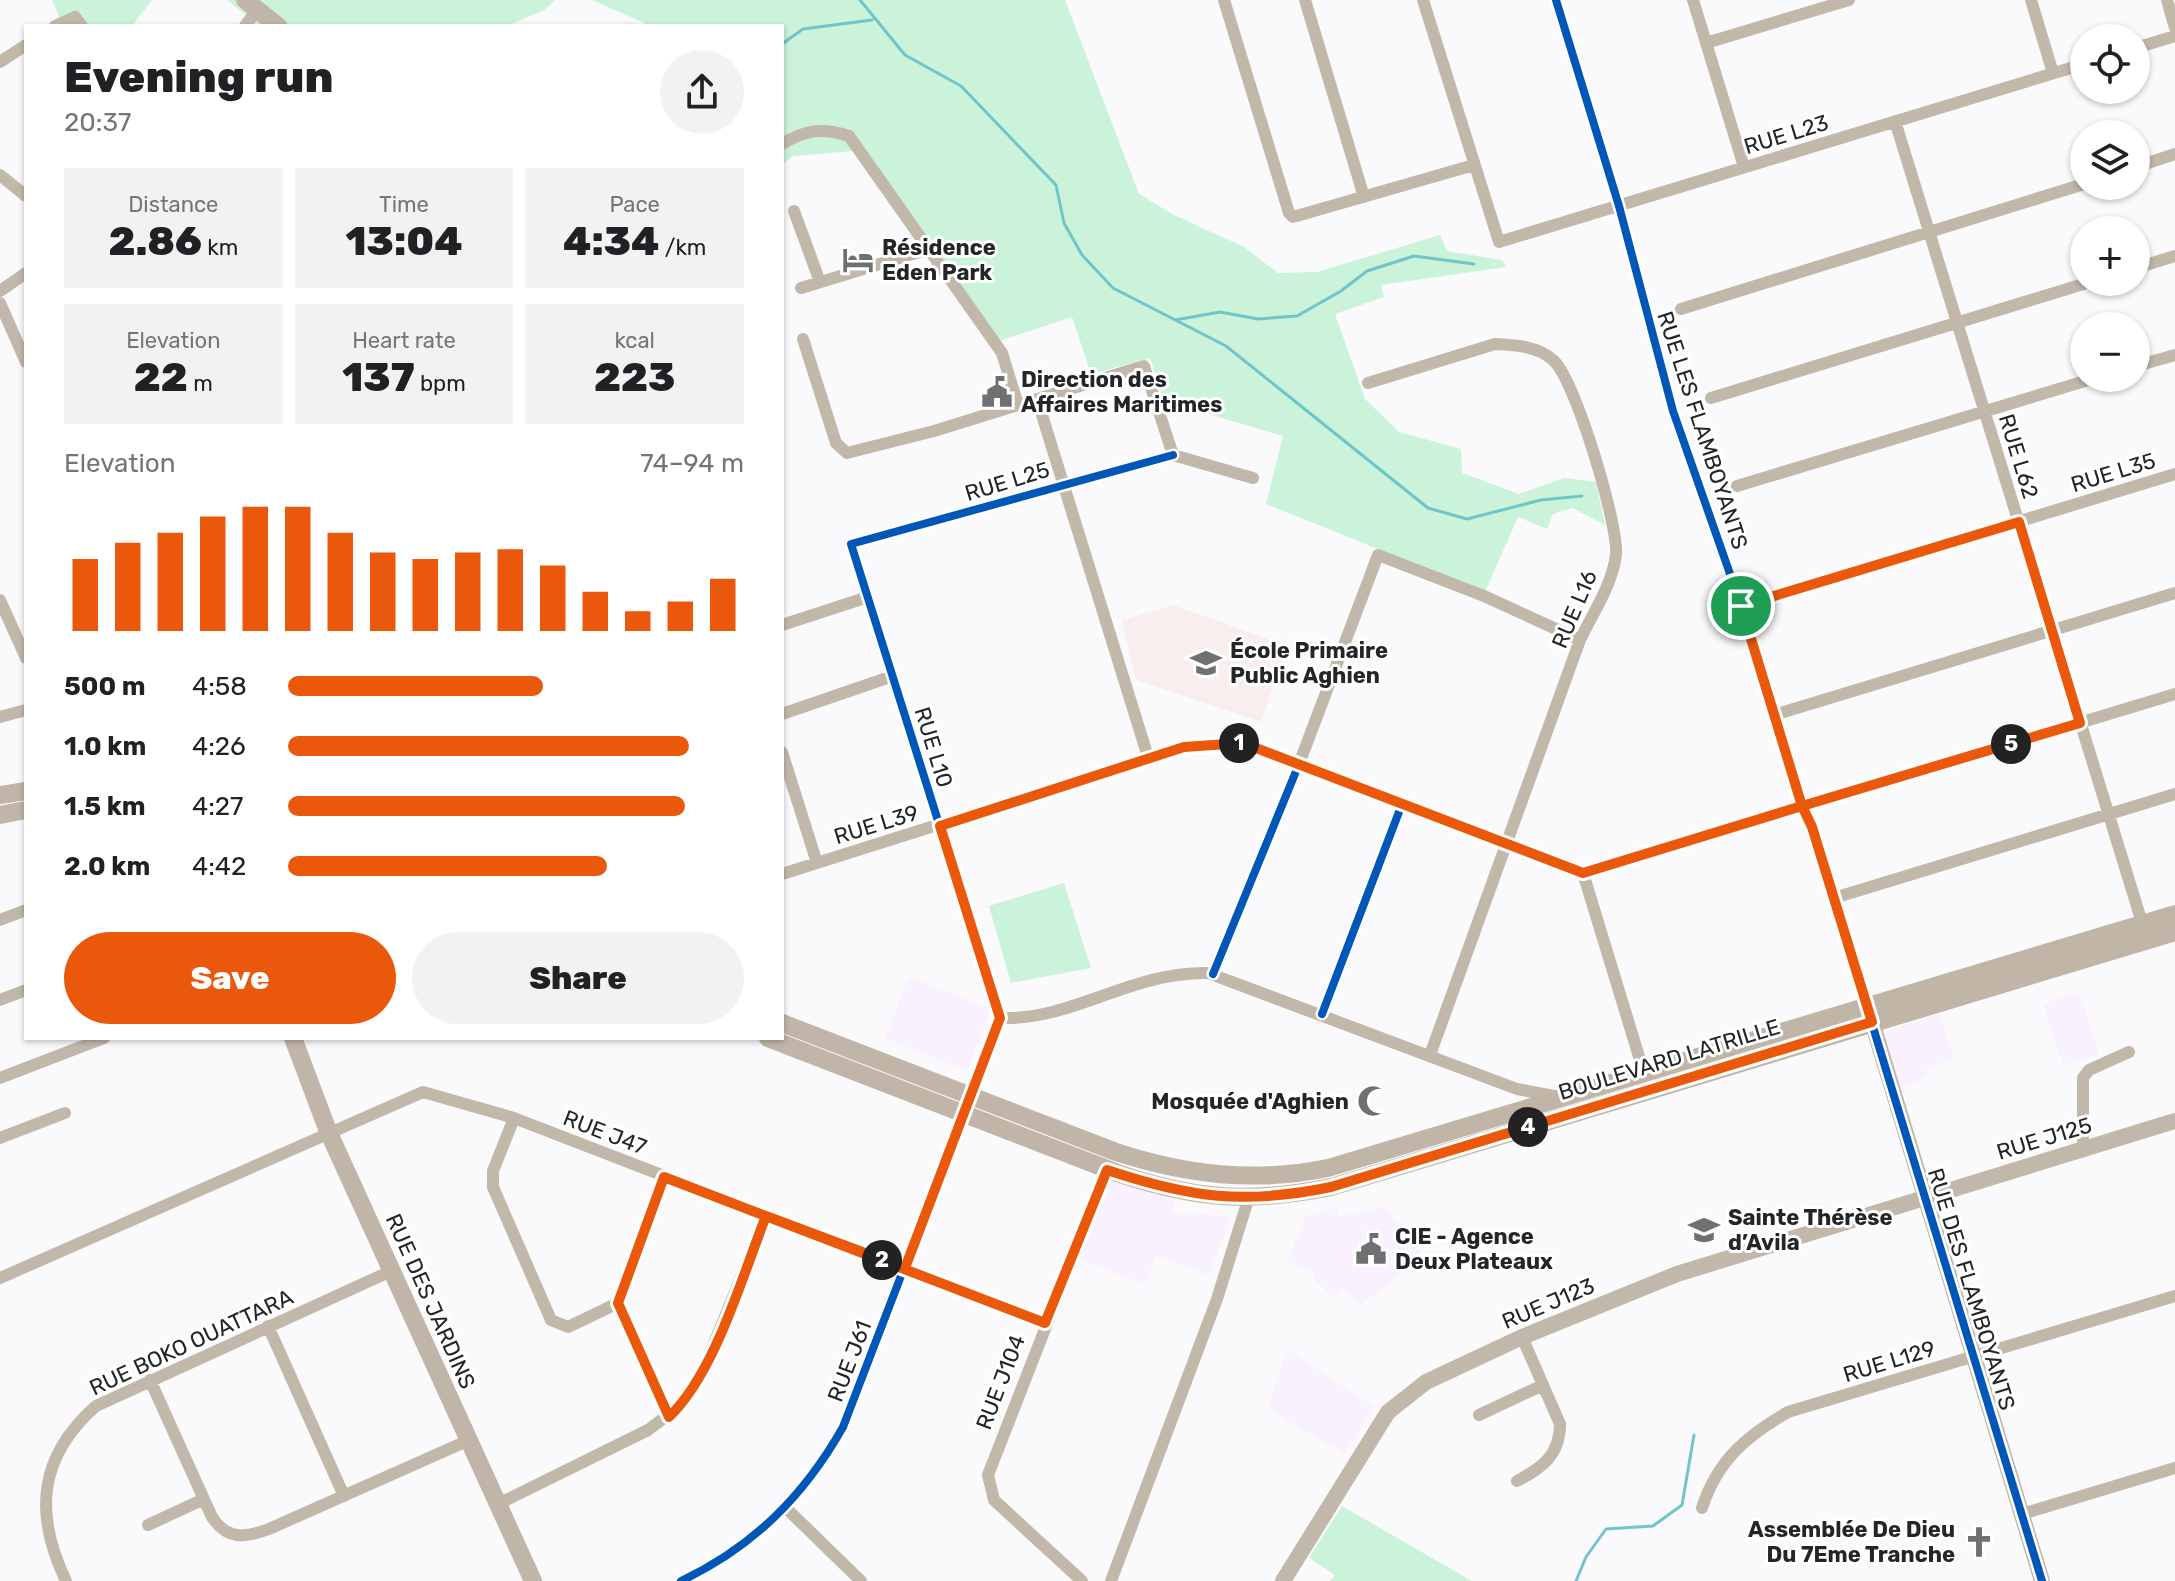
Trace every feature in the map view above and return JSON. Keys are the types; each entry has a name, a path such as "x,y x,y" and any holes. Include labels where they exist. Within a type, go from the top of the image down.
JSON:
{"main road":[{"path":"252,5 276,24"},
{"path":"0,795 24,791"},
{"path":"0,815 24,810"},
{"name":"BOULEVARD LATRILLE","path":"784,1024 969,1104 1107,1170 1165,1188 1248,1200 1331,1187 1870,1014 2145,932 2175,914"},
{"name":"BOULEVARD LATRILLE","path":"2145,932 2175,932"},
{"name":"BOULEVARD LATRILLE","path":"774,1040 1145,1161 1204,1174 1250,1178 1328,1168 1644,1073 1870,1014"},
{"name":"RUE DES JARDINS","path":"294,1040 328,1131 533,1581"}],"street":[{"path":"1224,0 1293,217 1474,165 1423,0"},
{"path":"1305,0 1364,197"},
{"name":"RUE LES FLAMBOYANTS","path":"1556,0 1619,206 1673,411 1741,606 1870,1014"},
{"path":"1693,0 1744,167"},
{"path":"1706,43 1814,5 1849,0"},
{"path":"2031,0 2053,73"},
{"path":"2167,0 2175,28"},
{"path":"246,24 252,5"},
{"path":"59,24 75,17 80,24"},
{"path":"2150,44 2175,36"},
{"path":"0,62 24,46"},
{"name":"RUE L23","path":"1474,165 1499,242 2070,68"},
{"name":"RUE L62","path":"1895,121 2145,932"},
{"path":"784,143 812,130 833,130 849,136 1002,353 1018,405"},
{"path":"2150,162 2175,154"},
{"path":"0,175 24,194"},
{"path":"1681,309 2070,188"},
{"path":"794,211 820,282"},
{"path":"801,288 929,249"},
{"path":"2150,264 2175,256"},
{"path":"0,291 24,274"},
{"path":"1711,398 2070,288"},
{"path":"0,303 24,357"},
{"path":"803,339 836,443 847,453 1144,366 1173,455 1253,478"},
{"name":"RUE L16","path":"1368,383 1495,344 1535,350 1551,358 1570,382 1612,519 1616,552 1612,574 1580,640 1430,1055"},
{"path":"2150,362 2175,355"},
{"path":"1737,486 2070,385"},
{"path":"1037,399 1148,757"},
{"name":"RUE L25","path":"851,544 1065,482 1173,455"},
{"name":"RUE L35","path":"1741,606 2175,474"},
{"name":"RUE L10","path":"851,544 1000,1018"},
{"path":"1210,973 1299,764 1378,555 1484,596 1580,640"},
{"path":"1774,715 2175,593"},
{"path":"784,624 868,597"},
{"path":"0,600 24,654"},
{"path":"784,713 893,676"},
{"path":"1644,1073 1583,873 2175,694"},
{"path":"0,717 24,711"},
{"name":"RUE L39","path":"784,873 1148,757 1198,744 1243,743 1583,873"},
{"path":"784,758 817,863"},
{"path":"1834,898 2175,794"},
{"path":"1322,1014 1402,804"},
{"path":"0,920 24,911"},
{"path":"969,1104 1000,1018 1030,1019 1176,972 1210,973 1517,1089 1566,1098"},
{"path":"0,1000 24,991"},
{"name":"RUE DES FLAMBOYANTS","path":"1870,1014 2042,1581"},
{"path":"0,1078 99,1040"},
{"path":"2083,1149 2083,1078 2089,1070 2129,1052"},
{"name":"RUE J47","path":"0,1278 328,1131 423,1092 514,1118 1045,1323"},
{"name":"RUE J61","path":"681,1581 729,1556 787,1509 824,1460 843,1427 969,1104"},
{"path":"0,1138 65,1113"},
{"path":"514,1118 493,1171 493,1187 551,1320 568,1327 618,1303"},
{"name":"RUE J125","path":"1925,1197 2175,1121"},
{"name":"RUE J104","path":"1082,1581 1007,1513 989,1487 990,1463 1107,1170"},
{"path":"664,1177 618,1303 669,1417"},
{"name":"RUE J123","path":"1283,1581 1388,1412 1426,1382 1522,1337 1677,1274 1925,1197"},
{"path":"1111,1581 1217,1299 1248,1200"},
{"path":"496,1505 627,1442 669,1417 684,1403 702,1373 766,1216"},
{"name":"RUE BOKO OUATTARA","path":"66,1581 50,1548 46,1526 49,1474 67,1435 96,1406 391,1271"},
{"name":"RUE L129","path":"1702,1508 1712,1479 1731,1457 1756,1430 1788,1412 2175,1296"},
{"path":"268,1326 344,1496"},
{"path":"1517,1481 1544,1467 1560,1435 1560,1424 1522,1337"},
{"path":"150,1380 204,1499 220,1529 232,1536 248,1537 467,1441"},
{"path":"1479,1415 1543,1385"},
{"path":"2022,1514 2175,1468"},
{"path":"148,1525 204,1499"},
{"path":"787,1509 861,1581"}],"shaded area":[{"name":"École Primaire Public Aghien","path":"1173,605 1287,646 1261,722 1136,680 1122,620"},
{"path":"909,977 991,1009 967,1071 885,1038"},
{"path":"2079,992 2099,1054 2063,1065 2043,1004"},
{"path":"1939,1014 1954,1058 1926,1068 1928,1076 1899,1089 1884,1038 1887,1031"},
{"path":"1107,1176 1175,1201 1172,1211 1184,1216 1190,1212 1231,1218 1209,1275 1156,1256 1145,1284 1078,1259"},
{"name":"CIE - Agence Deux Plateaux","path":"1385,1206 1423,1257 1360,1306 1344,1287 1333,1297 1314,1279 1316,1273 1287,1263 1305,1216 1336,1208 1339,1217"},
{"path":"1287,1349 1374,1407 1345,1454 1268,1409"}],"green space":[{"path":"52,0 152,0 134,24 62,24"},
{"path":"227,0 555,0 544,10 512,24 257,24"},
{"path":"592,0 1065,0 1139,194 1174,215 1244,247 1278,273 1317,272 1440,235 1447,251 1502,260 1506,267 1381,285 1384,297 1335,314 1365,399 1399,432 1461,449 1462,473 1519,494 1564,478 1596,482 1605,525 1572,508 1553,514 1547,529 1518,517 1485,592 1266,504 1283,436 1164,401 1150,358 1091,374 1072,317 990,344 854,151 793,156 784,163 784,24 646,24"},
{"path":"1064,883 1091,968 1011,983 989,906"},
{"path":"1342,1506 1472,1581 1330,1581 1335,1575 1309,1558"}],"waterway":[{"path":"860,0 905,55 961,86 1056,185 1064,223 1082,255 1113,288 1226,346 1428,508 1467,519 1541,500 1582,496"},
{"path":"784,43 803,29 872,20"},
{"path":"1175,320 1220,312 1258,319 1297,316 1341,291 1367,271 1414,256 1474,264"},
{"path":"1576,1581 1586,1557 1606,1529 1653,1526 1682,1505 1694,1435"}],"cycle path":[{"path":"1556,0 1619,206 1673,411 1729,571 1802,806 1812,827 2042,1581"},
{"path":"681,1581 731,1552 774,1517 811,1475 843,1427 1000,1018 851,544 1173,455"},
{"path":"1213,974 1299,764"},
{"path":"1322,1014 1402,804"}],"place":[{"name":"Résidence Eden Park","path":"858,260"},
{"name":"Direction des Affaires Maritimes","path":"997,392"},
{"name":"École Primaire Public Aghien","path":"1206,663"},
{"name":"Mosquée d'Aghien","path":"1373,1101"},
{"name":"Sainte Thérèse d’Avila","path":"1704,1230"},
{"name":"CIE - Agence Deux Plateaux","path":"1371,1249"},
{"name":"Assemblée De Dieu Du 7Eme Tranche","path":"1979,1542"}],"route":[{"path":"1741,606 1802,806 1583,873 1243,743 1184,747 940,826 1000,1018 905,1268 766,1216 702,1373 684,1403 669,1417 618,1303 664,1177 905,1268 1045,1323 1107,1170 1141,1182 1199,1194 1248,1200 1294,1195 1331,1187 1872,1022 1812,827 1802,806 2080,723 2019,522 1741,606"}]}
